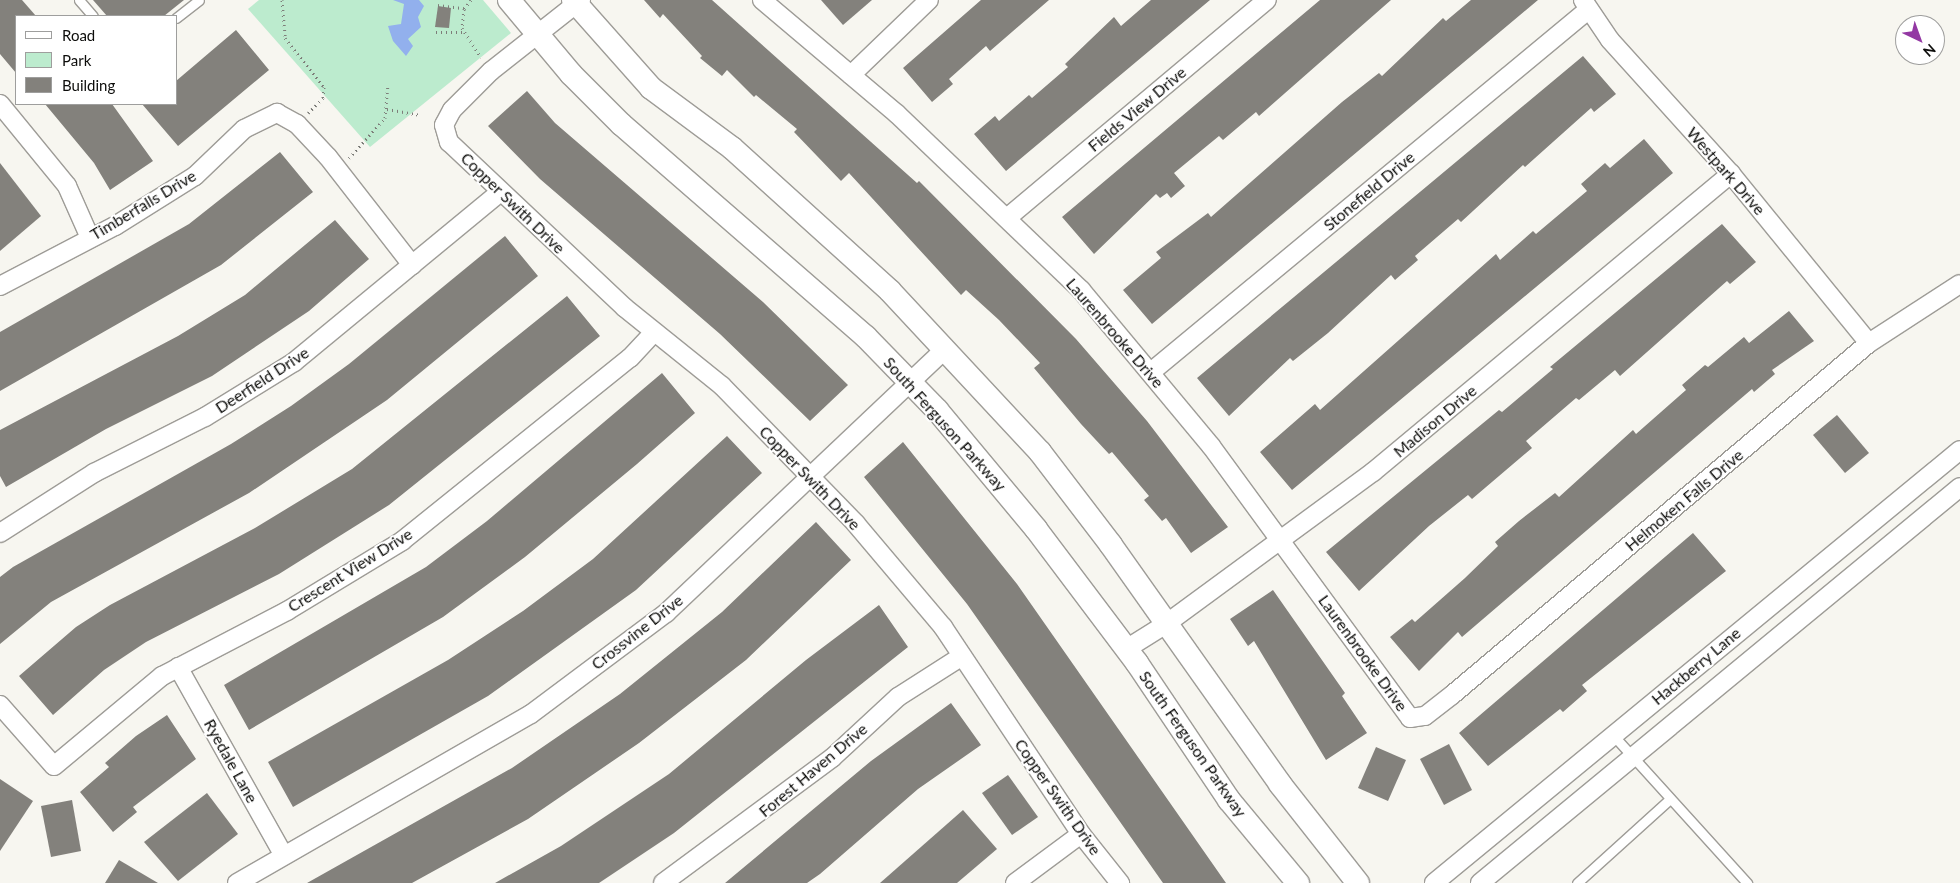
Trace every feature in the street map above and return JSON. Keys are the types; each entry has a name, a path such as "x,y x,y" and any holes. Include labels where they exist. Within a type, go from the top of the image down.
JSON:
{"street":[{"name":"South Ferguson Parkway","path":"510,0 538,34 621,124 780,259 910,381 1036,528 1126,649 1229,800 1298,883"},
{"name":"Laurenbrooke Drive","path":"762,0 851,75 1007,218 1081,290 1150,372 1282,541 1410,718"},
{"path":"851,75 929,0"},
{"name":"Fields View Drive","path":"1007,218 1267,0"},
{"path":"538,34 576,1 651,88 732,148 890,291 1040,452 1280,784 1358,883"},
{"name":"Westpark Drive","path":"1586,5 1649,86 1731,174 1869,343"},
{"name":"Stonefield Drive","path":"1150,372 1586,5"},
{"name":"Copper Swith Drive","path":"538,34 491,71 452,110 444,125 449,142 500,192 654,332 722,386 904,577 962,656 1081,834 1120,883"},
{"path":"0,104 67,186 90,238"},
{"name":"Timberfalls Drive","path":"0,286 90,238 194,176 244,129 277,113 297,124 328,157 412,264"},
{"name":"Madison Drive","path":"1126,649 1166,624 1282,541 1373,472 1731,174"},
{"name":"Deerfield Drive","path":"0,533 94,472 206,417 294,362 500,192"},
{"name":"Helmoken Falls Drive","path":"1410,718 1425,716 1452,694 1869,343 1960,284"},
{"name":"Crescent View Drive","path":"0,705 54,766 95,727 178,667 287,611 402,540 630,358 654,332"},
{"name":"Crossvine Drive","path":"237,883 283,854 531,714 666,613 808,476 944,350"},
{"name":"Hackberry Lane","path":"1434,883 1960,450"},
{"name":"Hackberry Lane","path":"1480,883 1960,487"},
{"name":"Forest Haven Drive","path":"663,883 832,758 898,697 962,656"},
{"name":"Ryedale Lane","path":"178,667 283,854"},
{"path":"1015,883 1081,834"}],"lane":[{"path":"79,0 92,15"},
{"path":"178,16 199,0"},
{"path":"1614,735 1747,883"},
{"path":"1577,883 1670,799"}],"path":[{"path":"282,0 285,38 324,87 323,98 307,114"},
{"path":"471,0 464,8 463,32 481,57"},
{"path":"438,5 464,8"},
{"path":"436,32 463,32"},
{"path":"346,160 378,130 388,109 388,84"},
{"path":"388,109 420,115"}],"green space":[{"path":"259,0 483,0 511,33 370,147 248,9"}],"water":[{"path":"393,0 419,0 424,6 418,17 421,27 408,39 413,46 406,56 393,41 388,26 401,24 404,4"}],"building":[{"path":"0,0 22,0 35,15 15,15 15,72 0,54"},
{"path":"93,0 184,0 165,15 106,15"},
{"path":"644,0 712,0 917,183 919,181 1076,339 1147,421 1228,527 1191,553 1166,518 1162,521 1144,500 1149,496 1112,452 1109,454 1081,424 1034,368 1040,363 999,320 966,290 961,295 849,173 841,181 794,132 797,129 756,95 754,97 727,70 722,76 700,58 702,56 663,14 660,18"},
{"path":"821,0 872,0 843,25"},
{"path":"981,0 1049,0 990,51 986,46 949,79 953,84 932,102 903,68"},
{"path":"1151,0 1210,0 1006,171 974,134 995,116 999,121 1029,95 1032,98 1068,67 1065,64 1114,17 1121,26"},
{"path":"1320,0 1391,0 1259,116 1256,112 1223,140 1219,136 1174,173 1185,186 1171,198 1167,193 1160,198 1156,194 1094,254 1062,217"},
{"path":"1471,0 1538,0 1152,324 1123,290 1161,258 1156,252 1208,213 1211,217 1342,102 1379,73 1382,76 1443,18 1446,21"},
{"path":"438,6 451,8 449,28 435,27"},
{"path":"236,30 269,70 178,146 143,105 178,105 178,79"},
{"path":"1583,56 1616,94 1594,112 1591,108 1525,167 1523,165 1461,222 1458,219 1415,256 1418,260 1395,280 1391,275 1328,333 1293,361 1290,358 1229,416 1197,378"},
{"path":"527,91 555,123 763,302 848,385 810,421 720,334 540,179 488,126"},
{"path":"46,105 113,105 153,161 110,190 94,163"},
{"path":"1644,139 1673,173 1292,490 1260,452 1315,404 1320,410 1496,254 1500,260 1533,231 1536,234 1587,191 1581,184 1605,163 1610,168"},
{"path":"280,152 313,192 221,265 0,391 0,332 189,224"},
{"path":"0,163 41,216 0,251"},
{"path":"335,220 369,259 309,311 212,376 106,429 6,487 0,476 0,430 178,336 245,295"},
{"path":"1722,224 1756,262 1730,284 1727,281 1620,376 1615,370 1579,400 1576,398 1526,441 1532,448 1472,499 1468,495 1429,526 1359,591 1326,552 1499,410 1502,412 1553,369 1550,367"},
{"path":"505,236 538,276 387,400 249,493 51,602 0,644 0,577 13,567 231,444 291,406 349,364"},
{"path":"567,296 600,336 389,505 279,574 146,642 104,670 53,715 19,676 76,627 110,605 255,528 352,469"},
{"path":"1789,311 1814,341 1772,370 1775,374 1754,392 1752,389 1462,637 1458,632 1419,671 1390,637 1412,619 1415,622 1465,578 1498,546 1495,542 1519,521 1555,493 1559,497 1633,430 1636,434 1686,390 1682,385 1705,365 1708,367 1744,337 1749,343"},
{"path":"662,373 695,413 637,464 525,557 443,617 249,730 224,685 426,567 487,521"},
{"path":"1837,415 1869,453 1845,473 1813,435"},
{"path":"727,436 762,473 636,590 488,696 293,807 268,762 448,660 523,611 593,559"},
{"path":"903,442 1017,584 1226,883 1163,883 967,604 864,477"},
{"path":"816,522 851,560 746,660 639,743 528,819 412,883 307,883 512,768 620,694 722,612"},
{"path":"1693,533 1726,571 1582,685 1587,691 1563,712 1560,709 1488,766 1459,733"},
{"path":"1273,590 1345,693 1342,696 1367,733 1326,760 1254,641 1248,646 1230,619"},
{"path":"879,605 908,647 674,833 599,883 495,883 561,846 669,774 806,660"},
{"path":"951,703 981,745 918,789 820,874 807,883 725,883 871,761"},
{"path":"167,715 196,759 133,807 137,812 113,832 80,792 109,767 105,763 136,736"},
{"path":"1449,744 1472,790 1444,805 1420,759"},
{"path":"1376,747 1406,760 1388,801 1358,788"},
{"path":"1008,775 1038,817 1012,835 982,793"},
{"path":"0,779 33,801 0,851"},
{"path":"207,793 238,834 178,881 144,842"},
{"path":"72,800 81,851 51,857 41,806"},
{"path":"963,810 997,849 957,883 880,883"},
{"path":"119,860 158,883 105,883"}]}
